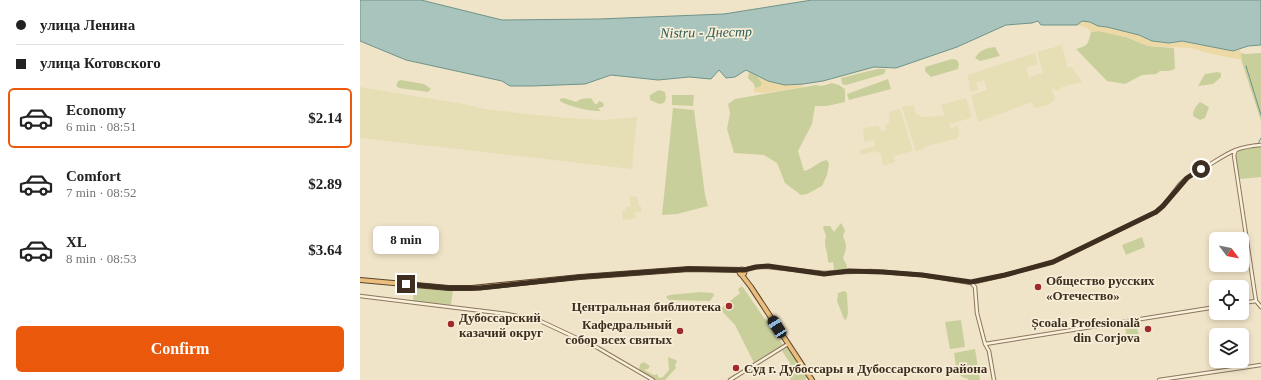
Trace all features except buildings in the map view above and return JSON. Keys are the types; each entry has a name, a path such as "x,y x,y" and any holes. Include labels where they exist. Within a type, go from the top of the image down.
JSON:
{"highway":[{"path":"360,280 449,288 472,288 689,269 743,272 812,380"}],"street":[{"path":"743,272 756,267 768,266 824,274 865,271 922,275 971,282 1005,275 1053,262 1156,212 1187,178 1236,149 1261,145"},
{"path":"1236,149 1234,155 1256,300 1261,307"},
{"path":"971,282 975,287 977,313 985,344 989,351 994,380"},
{"path":"360,296 507,314 538,320 598,348 653,380"},
{"path":"1249,302 1256,300"},
{"path":"985,344 1209,308"},
{"path":"730,380 788,344"},
{"path":"1159,380 1261,364"}],"shaded area":[{"path":"1062,45 1068,69 1071,66 1082,82 1062,87 1062,89 1056,91 1055,89 1052,89 1055,99 1048,105 1036,108 1032,102 978,122 971,95 987,90 984,80 976,83 978,90 970,92 968,75 1035,53 1038,64 1026,67 1029,77 1043,73 1037,52"},
{"path":"360,87 469,105 484,109 566,118 604,120 637,117 632,169 360,138"},
{"path":"966,98 971,113 971,118 949,124 951,129 956,126 958,127 958,137 956,139 930,145 916,152 902,107 914,105 915,113 922,117 940,116 945,115 941,105"},
{"path":"900,109 913,151 894,156 895,162 883,166 880,152 876,153 875,151 861,155 860,150 875,146 874,140 864,142 864,128 878,126 881,131 886,130 885,124 890,123 889,112"},
{"path":"630,196 638,197 638,205 641,206 641,212 635,212 638,218 623,220 622,211 626,211 626,207 630,207"}],"green space":[{"path":"1099,31 1126,37 1148,46 1174,48 1175,69 1160,71 1156,74 1142,75 1125,84 1107,81 1076,49 1087,44 1091,32"},
{"path":"995,47 1000,56 980,61 975,58 984,50"},
{"path":"1241,53 1261,53 1261,121 1241,59"},
{"path":"952,59 957,60 959,64 958,69 931,77 925,71 925,67"},
{"path":"877,69 886,69 884,74 846,85 842,84 841,78"},
{"path":"749,72 757,76 762,83 761,86 755,88 754,84 748,78"},
{"path":"1217,72 1221,73 1221,77 1213,84 1198,86 1205,74"},
{"path":"888,79 891,89 849,100 847,94"},
{"path":"401,80 424,84 431,89 428,92 399,88 396,86 398,81"},
{"path":"832,83 845,89 845,102 827,106 815,106 812,124 798,151 804,171 827,160 829,164 827,175 822,186 807,194 801,195 785,183 777,163 764,155 734,153 727,129 730,113 728,104 735,99 816,85 822,86"},
{"path":"659,90 665,92 666,98 664,103 659,104 650,100 650,95"},
{"path":"672,95 694,95 693,106 672,105"},
{"path":"564,98 576,102 581,99 591,98 595,104 599,101 604,104 603,107 598,108 601,111 592,111 574,107 560,101 560,99"},
{"path":"1200,102 1209,107 1205,118 1200,120 1193,116 1195,108"},
{"path":"673,108 694,110 705,195 708,206 677,214 662,215"},
{"path":"1261,147 1261,177 1240,179 1236,163 1237,153 1247,148"},
{"path":"841,223 845,230 843,237 846,243 846,248 843,258 847,266 846,270 834,270 833,262 829,263 828,261 825,242 826,236 823,228 824,226 830,226 834,232"},
{"path":"1142,237 1145,247 1126,255 1122,245"},
{"path":"414,286 453,290 451,305 413,301"},
{"path":"742,286 783,345 754,363 735,325 720,309 740,293 738,289"},
{"path":"844,291 847,294 848,314 846,320 844,319 837,301 838,293"},
{"path":"700,292 713,293 714,295 710,301 669,300 666,297 669,295"},
{"path":"961,320 965,347 950,349 945,322"},
{"path":"1136,323 1140,340 1127,343 1125,325"},
{"path":"788,347 806,373 807,378 804,380 791,380 783,368 790,363 782,351"},
{"path":"975,349 980,380 968,380 957,373 954,353"},
{"path":"668,357 676,360 677,363 675,364 676,368 665,380 655,380 639,370 640,364 644,362 650,366 648,369 644,370 654,375 657,374 659,378 663,377 669,370"}],"sand":[{"path":"1082,21 1139,35 1152,41 1169,43 1182,41 1232,51 1240,49 1242,59 1212,54 1191,48 1148,46 1126,37 1099,31 1091,32 1087,28 1077,25"},
{"path":"757,76 769,81 780,83 803,84 802,87 766,93 754,92 754,88 762,85"}],"water":[{"name":"Nistru - Днестр","path":"360,0 421,0 502,20 599,19 724,14 812,0 1261,0 1261,45 1248,46 1233,51 1182,41 1169,43 1152,41 1139,35 1098,26 1090,22 1082,21 1077,25 1041,25 1038,21 1032,23 1006,25 957,47 896,68 874,67 823,81 803,84 785,85 768,81 746,70 735,77 726,78 719,70 711,79 689,77 658,80 611,75 585,84 510,86 502,81 406,60 360,41"}],"waterway":[{"path":"1246,66 1261,115"},
{"path":"1255,144 1258,144 1261,138"}],"place":[{"name":"Общество русских «Отечество»","path":"1038,287"},
{"name":"Центральная библиотека","path":"729,306"},
{"name":"Дубоссарский казачий округ","path":"451,324"},
{"name":"Școala Profesională din Corjova","path":"1148,329"},
{"name":"Кафедральный собор всех святых","path":"680,331"},
{"name":"Суд г. Дубоссары и Дубоссарского района","path":"736,368"}],"route":[{"path":"406,284 449,288 480,288 580,277 689,269 744,270 768,266 824,274 865,271 922,275 971,282 998,277 1053,262 1156,212 1163,206 1181,183 1201,169"}]}
